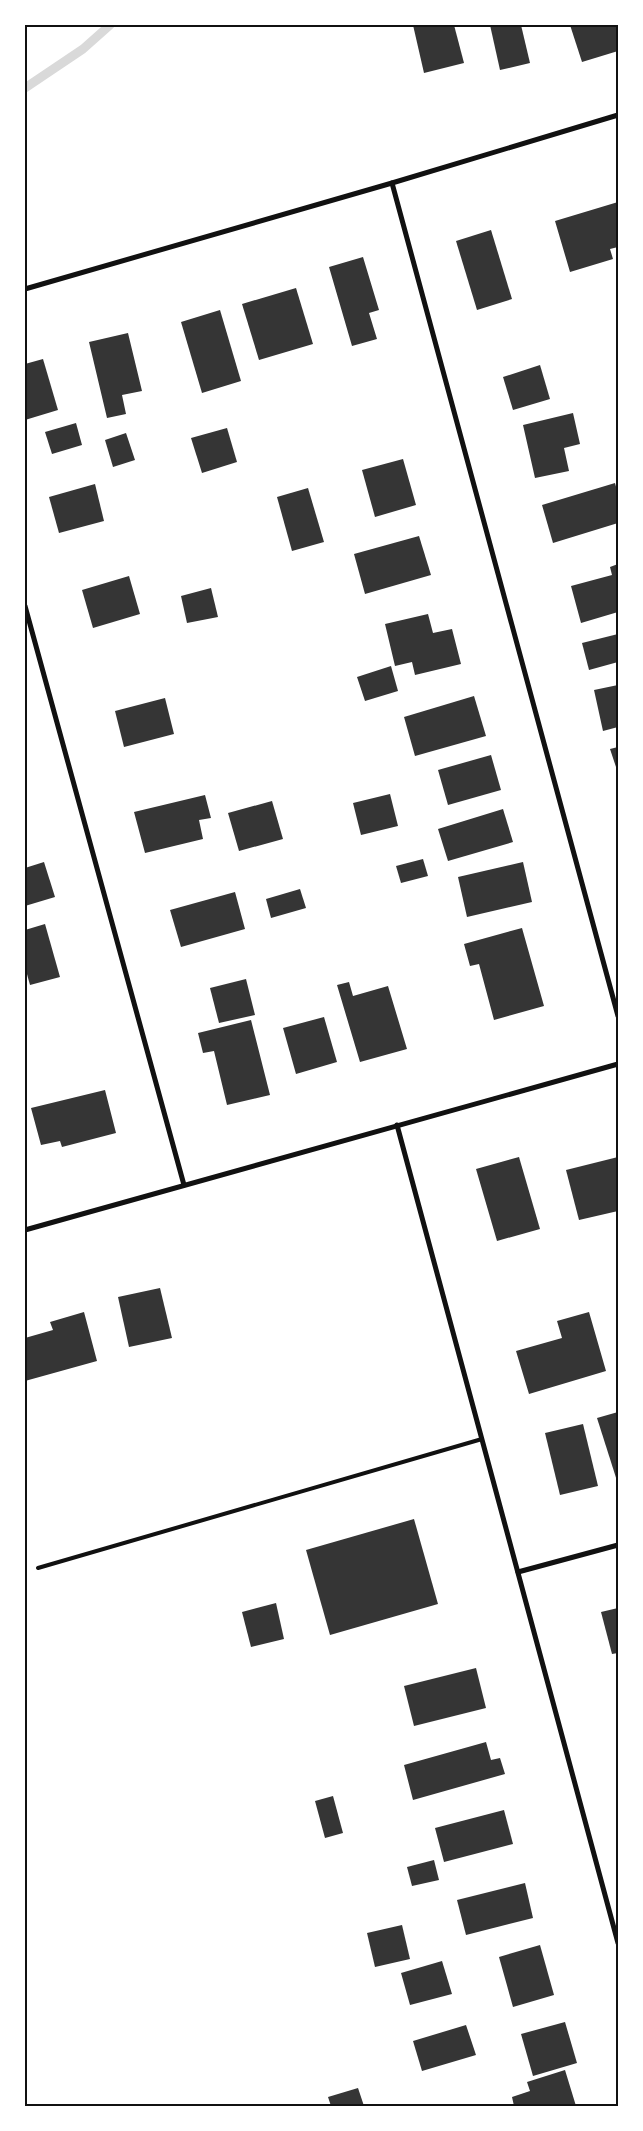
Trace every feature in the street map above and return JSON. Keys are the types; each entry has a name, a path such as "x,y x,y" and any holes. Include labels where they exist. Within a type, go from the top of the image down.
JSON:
{"street":[{"path":"25,289 392,183 618,115"},
{"path":"392,183 618,1016"},
{"path":"25,606 184,1185"},
{"path":"25,1230 618,1064"},
{"path":"397,1125 618,1942"},
{"path":"518,1572 618,1545"}],"lane":[{"path":"38,1568 482,1439"}],"building":[{"path":"413,25 454,25 464,63 424,73"},
{"path":"490,25 521,25 530,63 500,70"},
{"path":"570,25 616,25 618,31 618,51 582,62"},
{"path":"618,202 618,247 610,249 613,259 570,272 555,221"},
{"path":"491,230 512,299 477,310 456,241"},
{"path":"363,257 379,310 369,313 377,339 352,346 329,267"},
{"path":"296,288 313,344 259,360 242,304"},
{"path":"220,310 241,381 202,393 181,322"},
{"path":"128,333 142,391 122,395 126,414 107,418 89,342"},
{"path":"43,359 58,410 25,420 25,364"},
{"path":"540,365 550,399 513,410 503,377"},
{"path":"573,413 580,444 564,448 569,471 535,478 523,425"},
{"path":"76,423 82,445 52,454 45,432"},
{"path":"227,428 237,462 202,473 191,438"},
{"path":"126,433 135,460 113,467 105,440"},
{"path":"403,459 416,505 375,517 362,470"},
{"path":"615,483 618,494 618,523 553,543 542,505"},
{"path":"95,484 104,521 59,533 49,497"},
{"path":"308,488 324,542 292,551 277,497"},
{"path":"419,536 431,575 365,594 354,554"},
{"path":"618,564 618,612 581,623 571,586 612,575 610,567"},
{"path":"129,576 140,614 93,628 82,590"},
{"path":"211,588 218,617 187,623 181,596"},
{"path":"428,614 433,633 452,629 461,664 415,675 412,662 395,666 385,624"},
{"path":"618,634 618,662 589,670 582,643"},
{"path":"391,666 398,691 365,701 357,677"},
{"path":"618,685 618,727 603,731 594,690"},
{"path":"474,696 486,736 415,756 404,717"},
{"path":"165,698 174,734 124,747 115,711"},
{"path":"618,747 618,773 610,749"},
{"path":"491,755 501,790 448,805 438,770"},
{"path":"390,794 398,826 361,835 353,803"},
{"path":"205,795 211,818 199,820 203,839 145,853 134,812"},
{"path":"272,801 283,839 239,851 228,813"},
{"path":"503,809 513,842 448,861 438,829"},
{"path":"423,859 428,876 401,883 396,866"},
{"path":"44,862 55,897 25,906 25,868"},
{"path":"523,862 532,902 467,917 458,877"},
{"path":"300,889 306,908 271,918 266,899"},
{"path":"235,892 245,929 181,947 170,910"},
{"path":"45,924 60,977 30,985 25,967 25,930"},
{"path":"522,928 544,1006 494,1020 479,964 470,966 464,944"},
{"path":"246,979 255,1015 219,1023 210,988"},
{"path":"349,982 353,996 388,986 407,1049 360,1062 337,985"},
{"path":"324,1017 337,1062 296,1074 283,1028"},
{"path":"251,1020 270,1095 227,1105 214,1051 203,1053 198,1033"},
{"path":"105,1090 116,1133 62,1147 60,1141 41,1145 31,1108"},
{"path":"519,1157 540,1229 497,1241 476,1169"},
{"path":"618,1157 618,1211 579,1220 566,1170"},
{"path":"160,1288 172,1338 129,1347 118,1297"},
{"path":"84,1312 97,1361 25,1381 25,1338 53,1330 50,1322"},
{"path":"589,1312 606,1371 529,1394 516,1351 562,1338 557,1321"},
{"path":"618,1412 618,1484 597,1418"},
{"path":"583,1424 598,1486 560,1495 545,1433"},
{"path":"414,1519 438,1604 330,1635 306,1550"},
{"path":"276,1603 284,1639 251,1647 242,1612"},
{"path":"618,1608 618,1653 612,1654 601,1612"},
{"path":"476,1668 486,1708 414,1726 404,1686"},
{"path":"486,1742 491,1760 500,1758 505,1774 413,1800 404,1765"},
{"path":"333,1796 343,1833 325,1838 315,1801"},
{"path":"504,1810 513,1844 444,1862 435,1828"},
{"path":"434,1860 439,1880 412,1886 407,1867"},
{"path":"525,1883 533,1918 466,1935 457,1900"},
{"path":"402,1925 410,1959 375,1967 367,1933"},
{"path":"540,1945 554,1995 513,2007 499,1957"},
{"path":"442,1961 452,1994 410,2005 401,1973"},
{"path":"565,2022 577,2063 533,2076 521,2034"},
{"path":"466,2025 476,2055 422,2071 413,2041"},
{"path":"565,2070 576,2106 514,2106 512,2097 530,2091 527,2082"},
{"path":"358,2088 364,2106 331,2106 328,2097"}],"waterway":[{"path":"25,88 83,49 110,25"}]}
